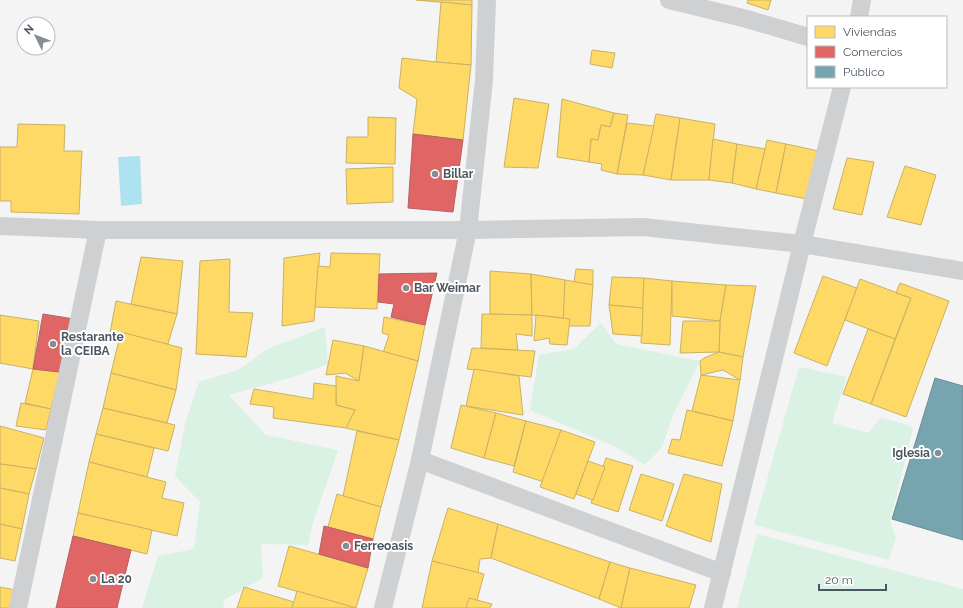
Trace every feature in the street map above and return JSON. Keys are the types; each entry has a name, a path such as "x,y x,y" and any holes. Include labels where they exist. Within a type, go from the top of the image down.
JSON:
{"street":[{"path":"383,608 420,460 468,230 484,80 487,0"},
{"path":"669,0 747,19 807,37"},
{"path":"859,16 862,0"},
{"path":"714,608 802,244 842,88"},
{"path":"0,226 98,230 468,230 643,227 802,244 963,271"},
{"path":"18,608 98,230"},
{"path":"420,460 722,573"}],"green space":[{"path":"601,323 616,344 700,361 673,415 662,447 645,465 618,448 530,410 539,355 574,349"},
{"path":"325,327 328,364 293,377 229,395 266,435 338,450 313,523 308,545 261,544 263,578 224,600 223,608 142,608 158,556 194,549 200,502 175,476 185,424 199,382 238,370 267,349"},
{"path":"799,367 847,377 832,423 868,433 881,418 909,425 913,429 890,521 896,538 889,560 754,525"},
{"path":"757,534 963,589 963,608 737,608"}],"water":[{"path":"140,156 142,204 121,206 118,157"}],"building: Viviendas":[{"path":"416,0 472,0 472,5"},
{"path":"748,0 771,0 768,10 747,3"},
{"path":"441,2 472,5 471,65 436,62"},
{"path":"592,50 615,53 612,68 590,64"},
{"path":"402,58 471,65 463,140 413,134 417,99 399,88"},
{"path":"514,98 549,104 538,168 504,167"},
{"path":"562,99 614,113 610,127 601,125 598,140 591,139 589,162 557,157"},
{"path":"614,113 628,115 617,174 601,170 602,164 589,162 591,139 598,140 601,125 610,127"},
{"path":"656,114 680,118 671,180 643,175"},
{"path":"368,117 396,118 395,164 346,163 347,137 368,137"},
{"path":"680,118 715,124 709,180 671,180"},
{"path":"627,123 654,126 643,175 617,174"},
{"path":"18,124 65,125 64,151 82,151 79,214 11,212 11,201 0,201 0,147 17,147"},
{"path":"713,139 737,144 732,183 709,180"},
{"path":"767,140 786,144 776,193 756,189"},
{"path":"737,144 765,149 756,189 732,183"},
{"path":"786,144 823,152 812,200 776,193"},
{"path":"847,158 874,162 862,215 833,209"},
{"path":"905,166 936,175 921,225 887,217"},
{"path":"393,167 393,202 347,204 346,169"},
{"path":"320,253 314,321 282,326 284,258"},
{"path":"331,253 380,254 377,309 315,307 318,266 330,267"},
{"path":"141,257 183,261 177,314 131,304"},
{"path":"230,259 229,312 253,313 246,357 196,354 200,261"},
{"path":"576,269 593,270 593,285 574,282"},
{"path":"490,271 531,274 532,315 490,314"},
{"path":"531,274 565,280 564,318 532,315"},
{"path":"823,276 857,288 827,366 794,353"},
{"path":"612,277 644,278 643,308 609,305"},
{"path":"644,278 672,281 670,345 641,343"},
{"path":"860,279 911,298 895,339 845,320"},
{"path":"565,280 593,285 590,326 563,326"},
{"path":"672,281 726,285 720,321 672,316"},
{"path":"900,283 949,301 906,417 871,404 911,298 896,293"},
{"path":"726,285 756,286 743,357 719,352 720,321"},
{"path":"116,301 177,314 168,344 110,333"},
{"path":"609,305 643,308 642,336 613,334"},
{"path":"482,314 532,315 532,336 516,334 518,350 481,348"},
{"path":"0,315 39,321 33,369 0,363"},
{"path":"536,315 570,319 567,345 550,344 549,338 534,341"},
{"path":"384,317 425,325 418,361 383,353 389,335 382,333"},
{"path":"683,321 720,321 719,352 680,353"},
{"path":"868,329 895,339 871,404 843,394"},
{"path":"121,332 182,348 176,390 111,373"},
{"path":"333,340 364,346 359,381 345,373 326,375"},
{"path":"364,346 418,361 399,440 346,428 355,410 336,405 336,376 359,381"},
{"path":"472,348 535,351 531,377 467,369"},
{"path":"719,352 743,357 740,380 723,370 701,375 700,361"},
{"path":"33,369 60,372 51,409 25,403"},
{"path":"474,369 519,376 523,415 466,406"},
{"path":"111,373 176,390 167,423 103,408"},
{"path":"701,375 740,380 733,421 692,411"},
{"path":"314,383 336,386 336,405 355,410 346,428 273,418 274,407 250,404 254,389 313,399"},
{"path":"21,403 51,409 46,430 16,426"},
{"path":"461,405 496,413 484,458 451,448"},
{"path":"103,408 175,425 168,451 96,434"},
{"path":"687,410 733,421 722,466 668,453 672,439 680,440"},
{"path":"496,413 526,421 514,466 484,458"},
{"path":"526,421 561,430 544,482 513,472"},
{"path":"0,426 44,438 36,469 0,464"},
{"path":"561,430 595,442 574,499 540,487"},
{"path":"357,431 399,440 381,507 343,496"},
{"path":"96,434 154,448 147,477 89,462"},
{"path":"606,458 633,466 618,512 591,503"},
{"path":"588,461 605,467 593,500 576,494"},
{"path":"89,462 166,482 162,498 184,503 177,536 78,513"},
{"path":"0,464 36,469 29,494 0,488"},
{"path":"641,474 674,484 662,521 629,510"},
{"path":"684,474 722,484 711,542 666,526"},
{"path":"0,488 29,494 22,529 0,524"},
{"path":"337,494 381,507 373,539 328,527"},
{"path":"448,508 498,524 491,558 480,559 478,573 432,561"},
{"path":"78,513 152,530 147,554 73,536"},
{"path":"0,524 22,529 15,561 0,558"},
{"path":"498,524 610,562 599,599 491,558"},
{"path":"289,546 368,568 356,608 278,586"},
{"path":"432,561 484,574 475,608 422,608"},
{"path":"610,562 630,568 621,608 599,599"},
{"path":"630,568 696,585 689,608 621,608"},
{"path":"0,587 21,591 17,608 0,608"},
{"path":"244,587 294,602 292,608 237,608"},
{"path":"297,591 356,608 292,608"},
{"path":"469,598 492,604 490,608 466,608"}],"building: Comercios":[{"name":"Billar","path":"413,134 463,140 453,212 408,208"},
{"name":"Bar Weimar","path":"437,273 425,325 391,317 394,304 378,302 379,274"},
{"name":"Restarante la CEIBA","path":"43,314 74,319 60,372 33,369"},
{"name":"Ferreoasis","path":"324,526 373,539 368,568 319,554"},
{"name":"La 20","path":"73,536 131,550 117,608 56,608"}],"building: Público":[{"name":"Iglesia","path":"935,378 963,386 963,540 892,519"}],"place":[{"name":"Billar","path":"435,174"},
{"name":"Bar Weimar","path":"406,288"},
{"name":"Restarante la CEIBA","path":"53,344"},
{"name":"Iglesia","path":"938,453"},
{"name":"Ferreoasis","path":"346,546"},
{"name":"La 20","path":"93,579"}]}
